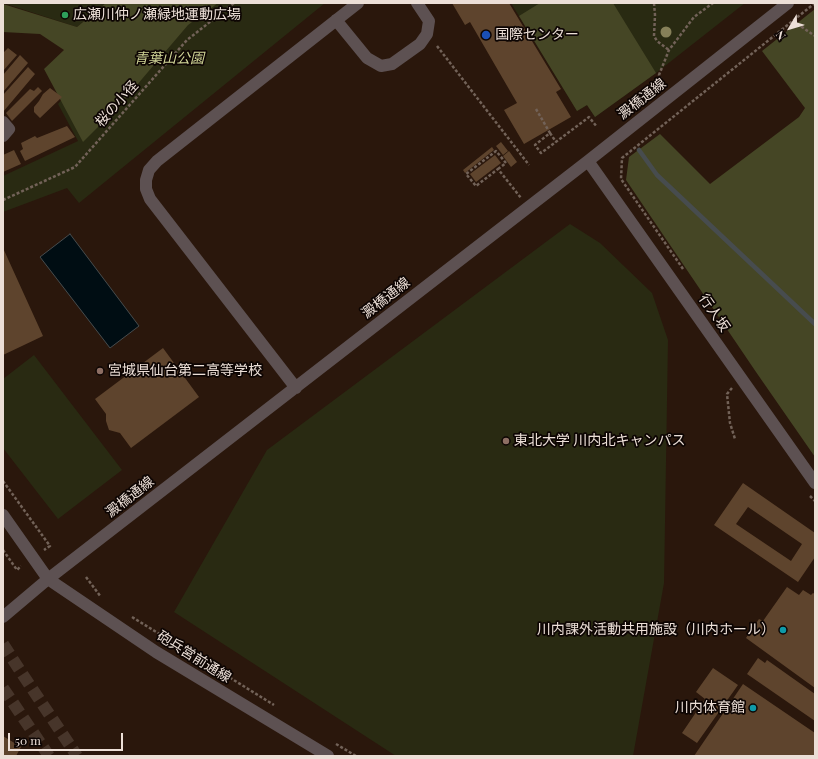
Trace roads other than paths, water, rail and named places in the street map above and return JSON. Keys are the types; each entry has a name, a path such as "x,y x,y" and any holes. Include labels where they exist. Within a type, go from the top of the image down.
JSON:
{"street":[{"path":"296,388 150,199 146,189 146,180 149,170 157,161 358,3"},
{"path":"336,20 367,58 381,66 392,64 420,44 427,34 429,21 417,3"},
{"name":"澱橋通線","path":"3,617 48,579 588,161 788,3"},
{"path":"3,122 9,129 3,136"},
{"name":"行人坂","path":"588,161 815,483"},
{"path":"3,515 48,579"},
{"name":"砲兵営前通線","path":"48,579 156,652 328,756"}],"waterway":[{"path":"639,150 657,175 815,324"}],"tunnel":[{"path":"3,644 77,756"},
{"path":"3,688 49,756"}],"place":[{"name":"広瀬川仲ノ瀬緑地運動広場","path":"65,15"},
{"name":"国際センター","path":"486,35"},
{"name":"宮城県仙台第二高等学校","path":"100,371"},
{"name":"東北大学 川内北キャンパス","path":"506,441"},
{"name":"川内課外活動共用施設（川内ホール）","path":"783,630"},
{"name":"川内体育館","path":"753,708"}],"park label":[{"name":"青葉山公園","path":"169,59"}]}
